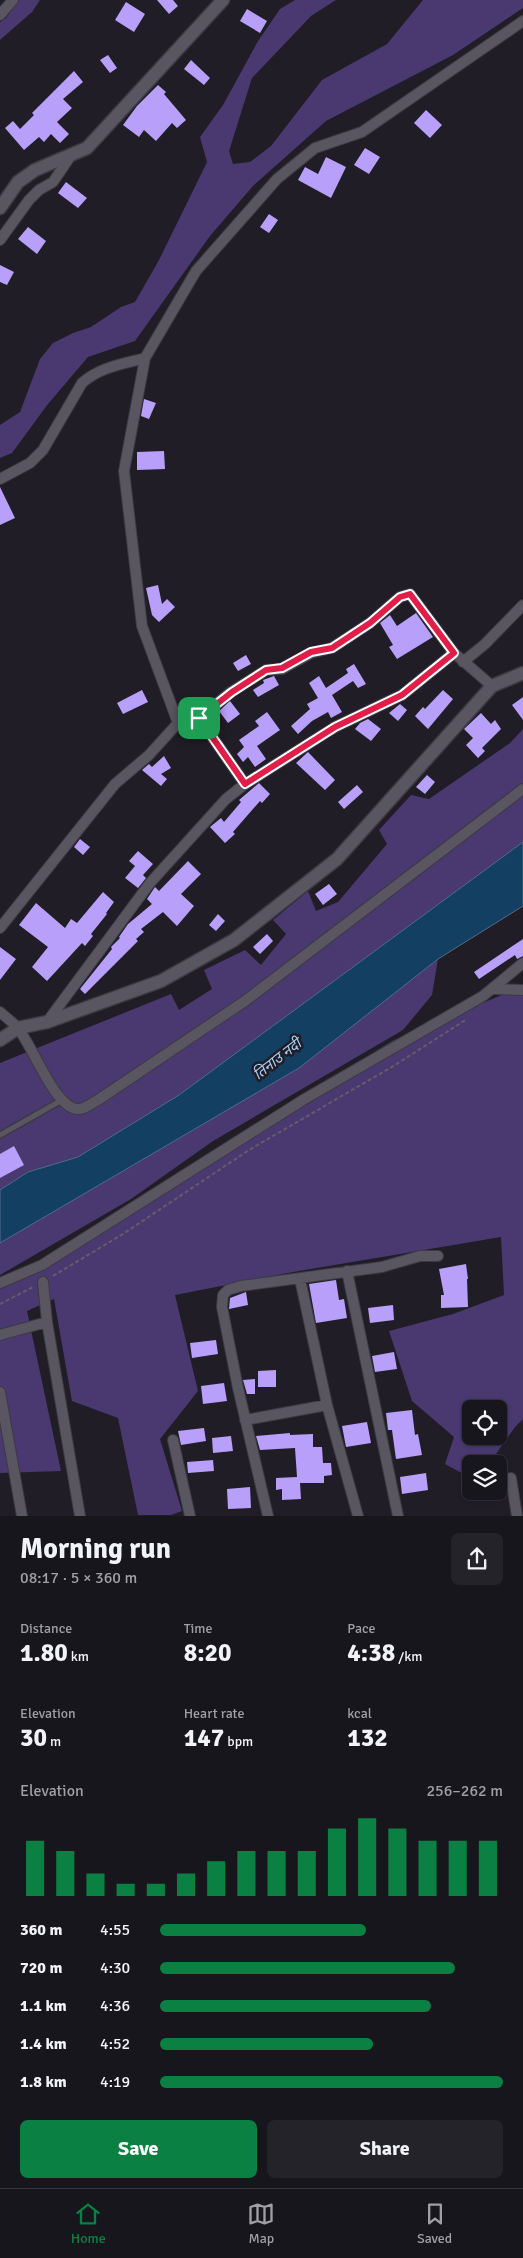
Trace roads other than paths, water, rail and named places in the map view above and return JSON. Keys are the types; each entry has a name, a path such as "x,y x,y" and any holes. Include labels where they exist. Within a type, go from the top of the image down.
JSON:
{"street":[{"path":"0,15 13,0"},
{"path":"0,208 18,182 34,170 70,157 87,148 223,0"},
{"path":"178,723 142,626 124,471 145,358 196,271 277,180 315,148 362,132 523,21"},
{"path":"0,240 29,200 38,190 52,182 70,157"},
{"path":"0,479 30,463 43,450 82,383 91,375 107,367 145,358"},
{"path":"0,928 115,784 149,754 178,723 199,718 232,692 266,670 282,668 311,652 332,648 370,623 400,597 410,594 454,653 492,686"},
{"path":"463,662 485,644 523,605"},
{"path":"47,1022 150,883 226,799 245,784 335,727 402,695 454,653"},
{"path":"0,1040 18,1028 47,1022 161,981 234,940 337,858 492,686 523,673"},
{"path":"199,718 245,784"},
{"path":"0,1012 18,1028 30,1052 62,1100 71,1108 80,1110 98,1100 245,1001 523,789"},
{"path":"0,1283 42,1265 303,1100 494,989 523,963"},
{"path":"494,989 523,990"},
{"path":"268,1516 245,1420 222,1307 223,1295 228,1290 241,1286 382,1267 420,1256 438,1256"},
{"path":"347,1272 398,1516"},
{"path":"300,1279 327,1405 358,1516"},
{"path":"43,1282 47,1322 80,1516"},
{"path":"0,1335 47,1322"},
{"path":"0,1392 22,1516"},
{"path":"245,1420 327,1405"},
{"path":"173,1440 190,1516"},
{"path":"511,1478 517,1516"}],"lane":[{"path":"0,1135 62,1100"}],"water":[{"name":"तिनाउ नदी","path":"523,842 523,906 438,959 299,1068 0,1243 0,1190 28,1172 78,1157 179,1095"}]}
